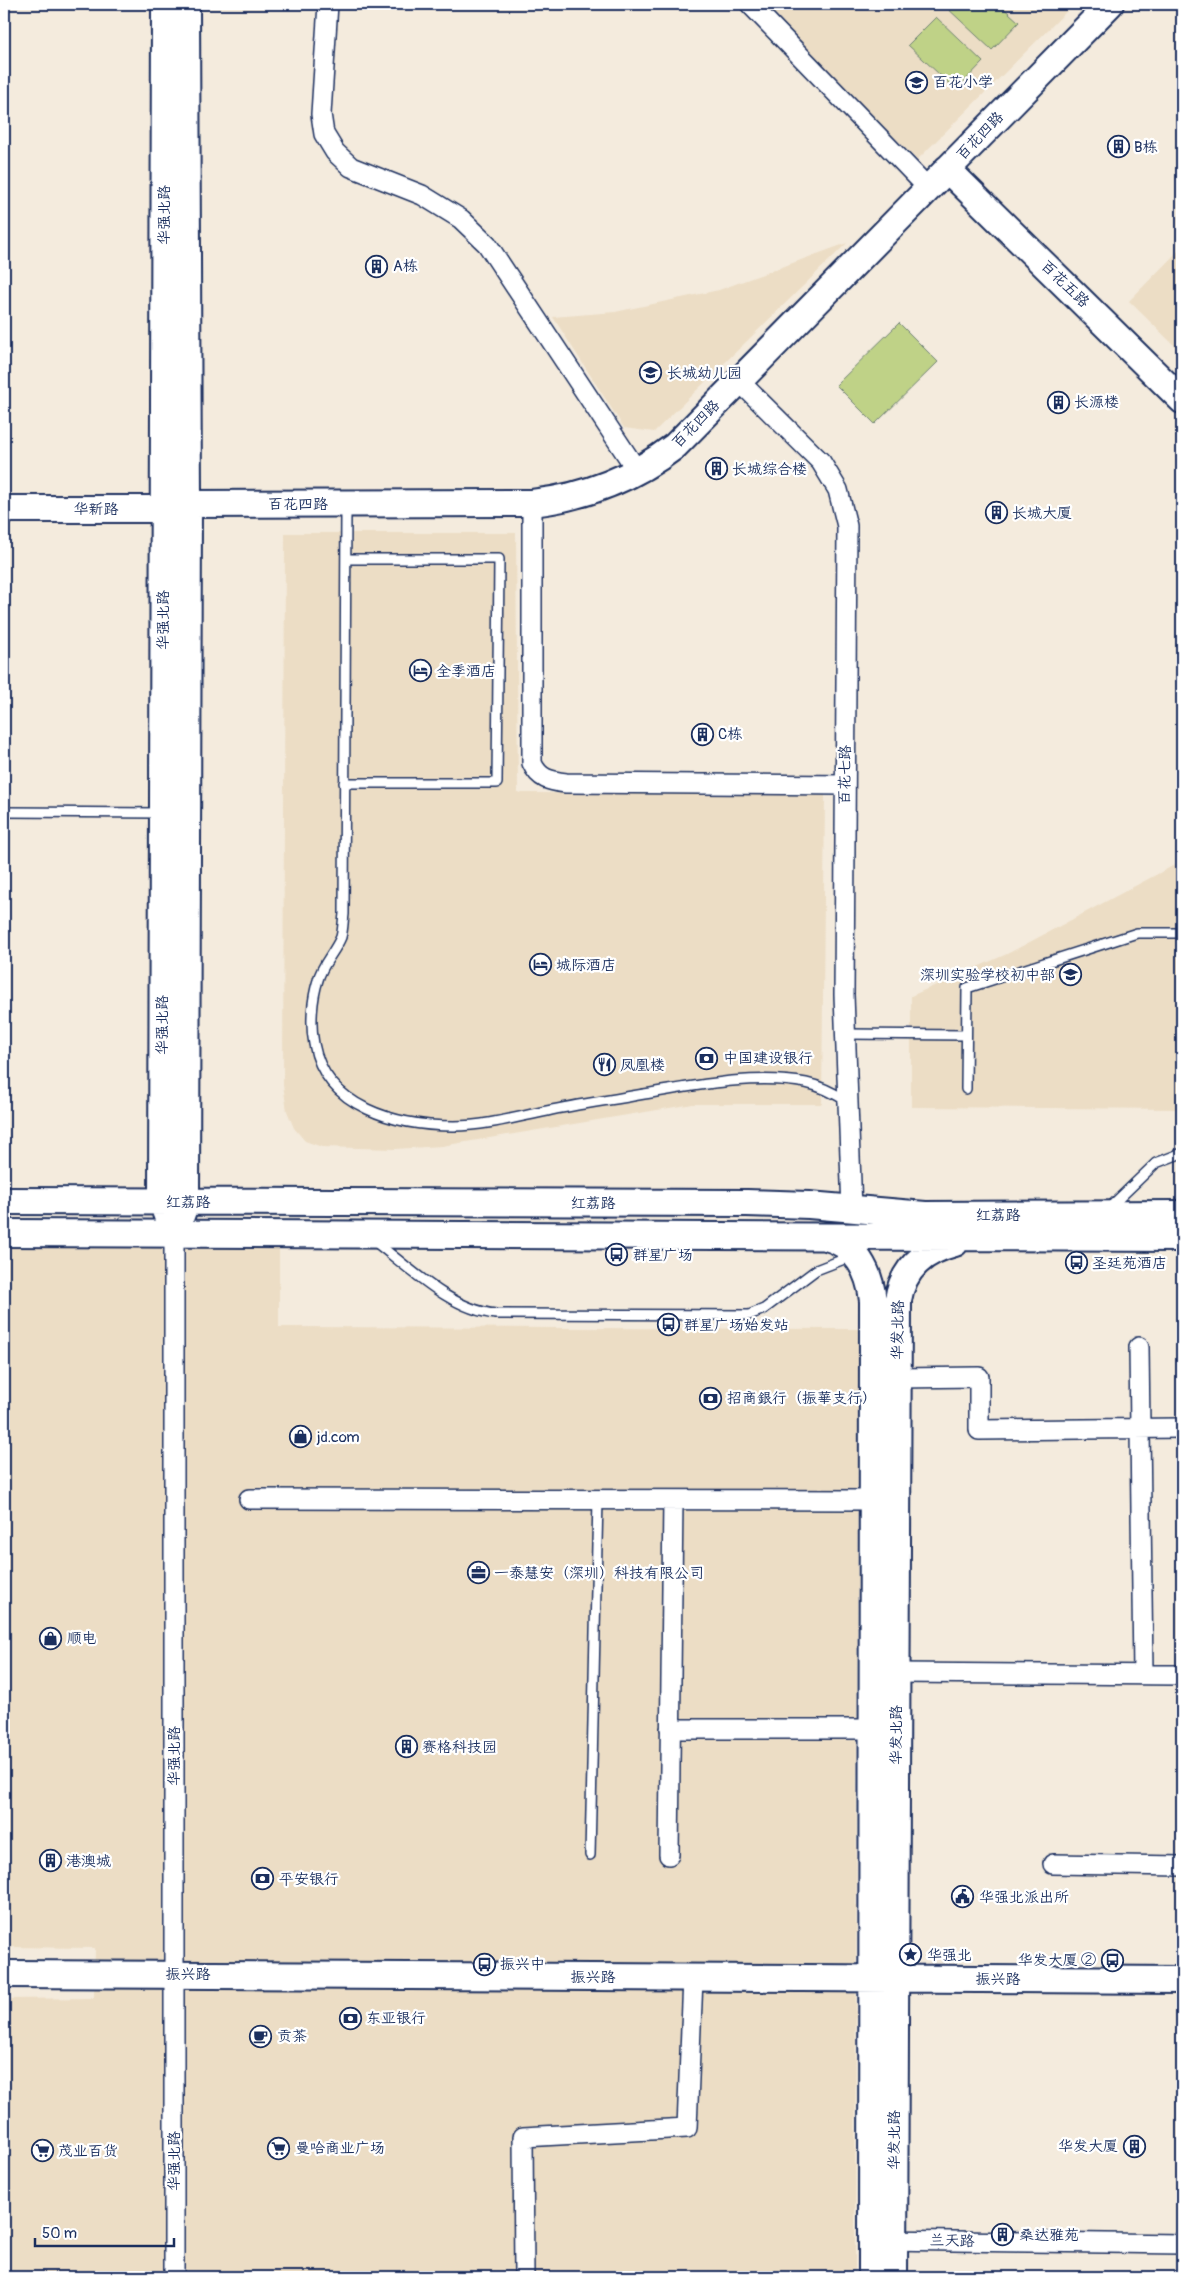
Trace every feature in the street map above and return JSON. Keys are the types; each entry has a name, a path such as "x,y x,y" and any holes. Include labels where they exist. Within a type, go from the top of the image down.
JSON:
{"main road":[{"name":"华强北路","path":"165,4 163,813 174,1202"},
{"name":"华强北路","path":"174,1235 188,504 186,4"},
{"name":"百花四路","path":"188,504 532,503 574,496 618,482 638,472 675,446 1110,4"},
{"name":"百花五路","path":"947,169 1182,400"},
{"name":"华新路","path":"4,509 163,509 188,504"},
{"name":"红荔路","path":"4,1201 747,1203 809,1205 852,1210 925,1214 1182,1214"},
{"name":"红荔路","path":"4,1233 822,1236 975,1239 1182,1238"},
{"name":"华发北路","path":"822,1236 864,1251 873,1301 873,1729 884,1979"},
{"name":"华发北路","path":"872,2277 883,2240 884,1979 896,1673 898,1300 904,1276 922,1257 933,1250 975,1239"},
{"name":"振兴路","path":"4,1974 1182,1980"},
{"name":"华发北路","path":"883,2240 894,2277"}],"street":[{"path":"328,4 321,114 324,134 335,152 351,166 422,195 462,219 487,244 638,472"},
{"path":"750,4 928,188"},
{"name":"百花七路","path":"739,381 821,462 831,476 843,507 848,543 845,785 845,1034 852,1210"},
{"path":"532,503 532,763 537,773 549,780 566,783 845,785"},
{"name":"华强北路","path":"174,1235 174,2277"},
{"path":"1139,1347 1143,1674"},
{"path":"898,1378 979,1377 979,1430 1182,1428"},
{"path":"249,1499 873,1500"},
{"path":"670,1855 672,1500"},
{"path":"896,1673 1182,1675"},
{"path":"670,1729 873,1729"},
{"path":"1053,1864 1182,1866"},
{"path":"524,2277 523,2137 687,2128 693,1978"},
{"name":"兰天路","path":"883,2240 1182,2244"}],"lane":[{"path":"346,504 344,914 341,936 318,979 312,1012 314,1044 323,1070 340,1094 373,1113 416,1124 456,1126 500,1121 699,1085 744,1081 791,1081 806,1083 827,1090 847,1101"},
{"path":"344,783 497,783 499,568 499,559 346,559"},
{"path":"4,812 163,813"},
{"path":"966,1089 967,988 1137,933 1182,933"},
{"path":"845,1034 966,1035"},
{"path":"1102,1214 1156,1164 1182,1152"},
{"path":"366,1235 452,1300 474,1310 496,1314 749,1315 764,1309 816,1270 864,1251 906,1238"},
{"path":"590,1854 598,1499"}],"shaded area":[{"name":"百花小学","path":"761,4 1074,4 917,160"},
{"name":"长城幼儿园","path":"847,243 654,432 624,428 553,317 615,312 719,290"},
{"path":"1182,247 1182,353 1129,301"},
{"path":"285,533 516,533 518,793 825,794 822,1104 693,1104 442,1146 395,1149 322,1147 305,1141 294,1128 287,1111 283,1085"},
{"name":"深圳实验学校初中部","path":"1182,861 1182,1109 911,1107 911,996 1007,954"},
{"path":"4,1248 279,1248 279,1327 858,1329 855,2277 4,2277 4,1999 94,1998 95,1948 4,1947"}],"green space":[{"path":"999,4 1019,22 992,50 944,5"},
{"path":"936,17 983,62 956,90 908,45"},
{"path":"899,323 938,362 875,424 836,385"}],"place":[{"name":"百花小学","path":"917,82"},
{"name":"B栋","path":"1118,147"},
{"name":"A栋","path":"377,266"},
{"name":"长城幼儿园","path":"651,373"},
{"name":"长源楼","path":"1058,402"},
{"name":"长城综合楼","path":"716,469"},
{"name":"长城大厦","path":"996,513"},
{"name":"全季酒店","path":"420,671"},
{"name":"C栋","path":"702,734"},
{"name":"城际酒店","path":"540,965"},
{"name":"深圳实验学校初中部","path":"1071,975"},
{"name":"中国建设银行","path":"707,1058"},
{"name":"凤凰楼","path":"604,1065"},
{"name":"群星广场","path":"617,1255"},
{"name":"圣廷苑酒店","path":"1076,1263"},
{"name":"群星广场始发站","path":"668,1325"},
{"name":"招商銀行（振華支行）","path":"711,1398"},
{"name":"jd.com","path":"301,1437"},
{"name":"一泰慧安（深圳）科技有限公司","path":"478,1573"},
{"name":"顺电","path":"51,1638"},
{"name":"赛格科技园","path":"406,1747"},
{"name":"港澳城","path":"50,1861"},
{"name":"平安银行","path":"263,1879"},
{"name":"华强北派出所","path":"963,1897"},
{"name":"华强北","path":"911,1955"},
{"name":"华发大厦 ②","path":"1112,1960"},
{"name":"振兴中","path":"484,1964"},
{"name":"东亚银行","path":"350,2018"},
{"name":"贡茶","path":"261,2036"},
{"name":"华发大厦","path":"1134,2146"},
{"name":"曼哈商业广场","path":"279,2148"},
{"name":"茂业百货","path":"42,2151"},
{"name":"桑达雅苑","path":"1003,2235"}]}
